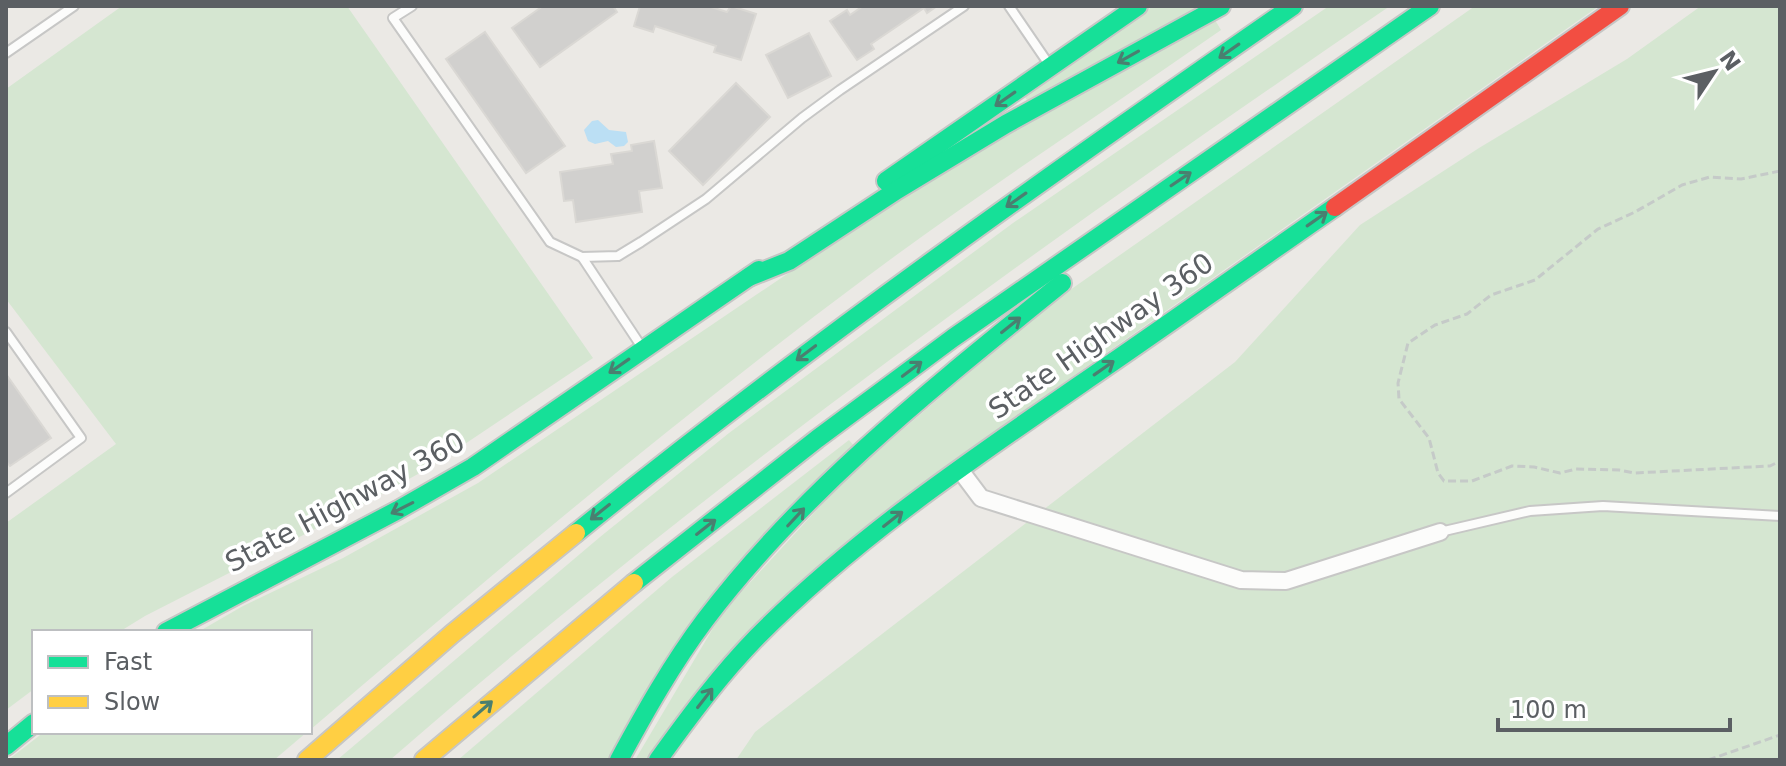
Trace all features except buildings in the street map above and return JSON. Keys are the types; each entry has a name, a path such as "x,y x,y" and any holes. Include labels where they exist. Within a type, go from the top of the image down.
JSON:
{"main road":[{"name":"State Highway 360","path":"170,630 427,495 473,467 1138,6"},
{"path":"749,277 789,261 1006,124 1221,6"},
{"path":"307,760 516,580 718,419 908,277 1293,6"},
{"path":"424,760 570,635 762,483 954,338 1430,6"},
{"name":"State Highway 360","path":"658,760 719,680 777,618 839,561 960,470 1620,6"},
{"path":"619,760 676,663 706,620 753,563 828,484 916,402 1083,266 1116,223"},
{"path":"6,746 32,725"}],"street":[{"path":"960,470 981,498 1241,580 1286,581 1440,532"}],"lane":[{"path":"7,50 74,6"},
{"path":"412,6 393,18 550,242 582,257 618,256 641,242 706,199 840,90 964,6"},
{"path":"1010,7 1050,67"},
{"path":"582,257 643,349"},
{"path":"6,332 81,438 6,493"},
{"path":"1440,532 1530,511 1603,506 1780,516"}],"path":[{"path":"1780,171 1741,179 1710,177 1682,185 1598,229 1535,280 1491,295 1467,314 1446,320 1408,343 1398,383 1399,399 1429,438 1438,473 1444,481 1472,481 1512,466 1560,473 1576,469 1634,473 1770,466 1780,461"},
{"path":"1708,760 1780,735"}],"green space":[{"path":"122,6 347,6 593,358 429,468 122,630 32,630 32,690 6,710 6,523 116,444 6,299 6,89"},
{"path":"1153,6 1202,6 1028,102 1024,95"},
{"path":"1329,6 1390,6 1132,185 878,368 630,559 390,760 337,760 600,537 729,433 1013,223"},
{"path":"1475,6 1599,6 997,430 808,574 756,623 696,691 646,760 635,760 722,613 845,479 1043,309"},
{"path":"1701,6 1780,6 1780,760 736,760 755,732 1235,362 1360,225 1479,148 1627,59"},
{"path":"1215,20 1221,30 911,244 796,330 655,441 312,728 312,630 201,630 243,606 343,558 478,483 932,176"},
{"path":"849,440 855,447 610,760 458,760 672,577"},
{"path":"41,734 305,734 274,760 8,760"}],"water":[{"path":"598,120 609,130 626,132 628,142 616,147 608,141 595,144 588,141 584,130 592,121"}],"traffic: fast":[{"path":"886,181 1138,6"},
{"path":"749,277 789,261 1006,124 1221,6"},
{"path":"576,533 840,329 1293,6"},
{"path":"634,583 817,439 953,338 1430,6"},
{"path":"658,760 693,712 757,637 872,534 996,443 1335,207"},
{"path":"170,630 473,467 759,270"},
{"path":"619,760 659,688 705,620 785,527 919,400 1062,283"},
{"path":"6,746 32,725"}],"traffic: slow":[{"path":"307,760 452,634 576,533"},
{"path":"424,760 634,583"}],"traffic: jam":[{"path":"1335,207 1620,6"}]}
